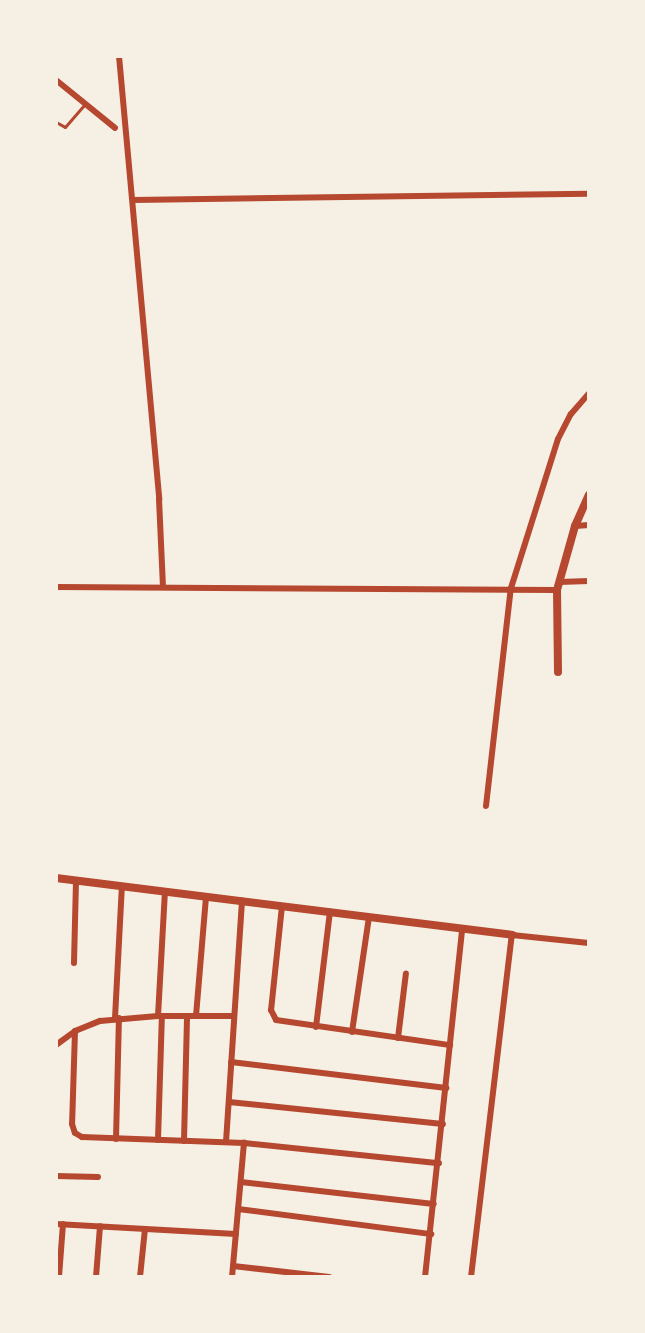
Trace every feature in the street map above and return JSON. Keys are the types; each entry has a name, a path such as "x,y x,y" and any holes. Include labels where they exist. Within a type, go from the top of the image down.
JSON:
{"street":[{"path":"119,56 163,586"},
{"path":"56,80 115,128"},
{"path":"133,200 589,194"},
{"path":"486,806 514,588 558,439 571,414 589,393"},
{"path":"558,672 558,586 575,526 589,495"},
{"path":"575,526 589,525"},
{"path":"56,587 541,589 589,581"},
{"path":"56,878 589,943"},
{"path":"74,963 76,881"},
{"path":"116,1139 122,886"},
{"path":"158,1140 165,892"},
{"path":"196,1016 206,897"},
{"path":"226,1142 242,901"},
{"path":"282,906 273,1018 282,1023 450,1045"},
{"path":"316,1027 330,912"},
{"path":"352,1032 369,917"},
{"path":"425,1277 450,1045 467,929"},
{"path":"471,1277 509,934"},
{"path":"398,1038 406,973"},
{"path":"184,1141 187,1016"},
{"path":"56,1045 75,1031 117,1018 234,1016"},
{"path":"75,1031 72,1124 75,1133 82,1137 244,1143 439,1163"},
{"path":"231,1062 446,1088"},
{"path":"229,1102 443,1124"},
{"path":"232,1277 244,1143"},
{"path":"56,1176 98,1177"},
{"path":"241,1182 434,1204"},
{"path":"238,1209 431,1234"},
{"path":"59,1277 60,1224 236,1234"},
{"path":"96,1277 100,1226"},
{"path":"140,1277 145,1229"},
{"path":"233,1266 329,1277"}],"lane":[{"path":"56,122 65,127 85,104"}]}
